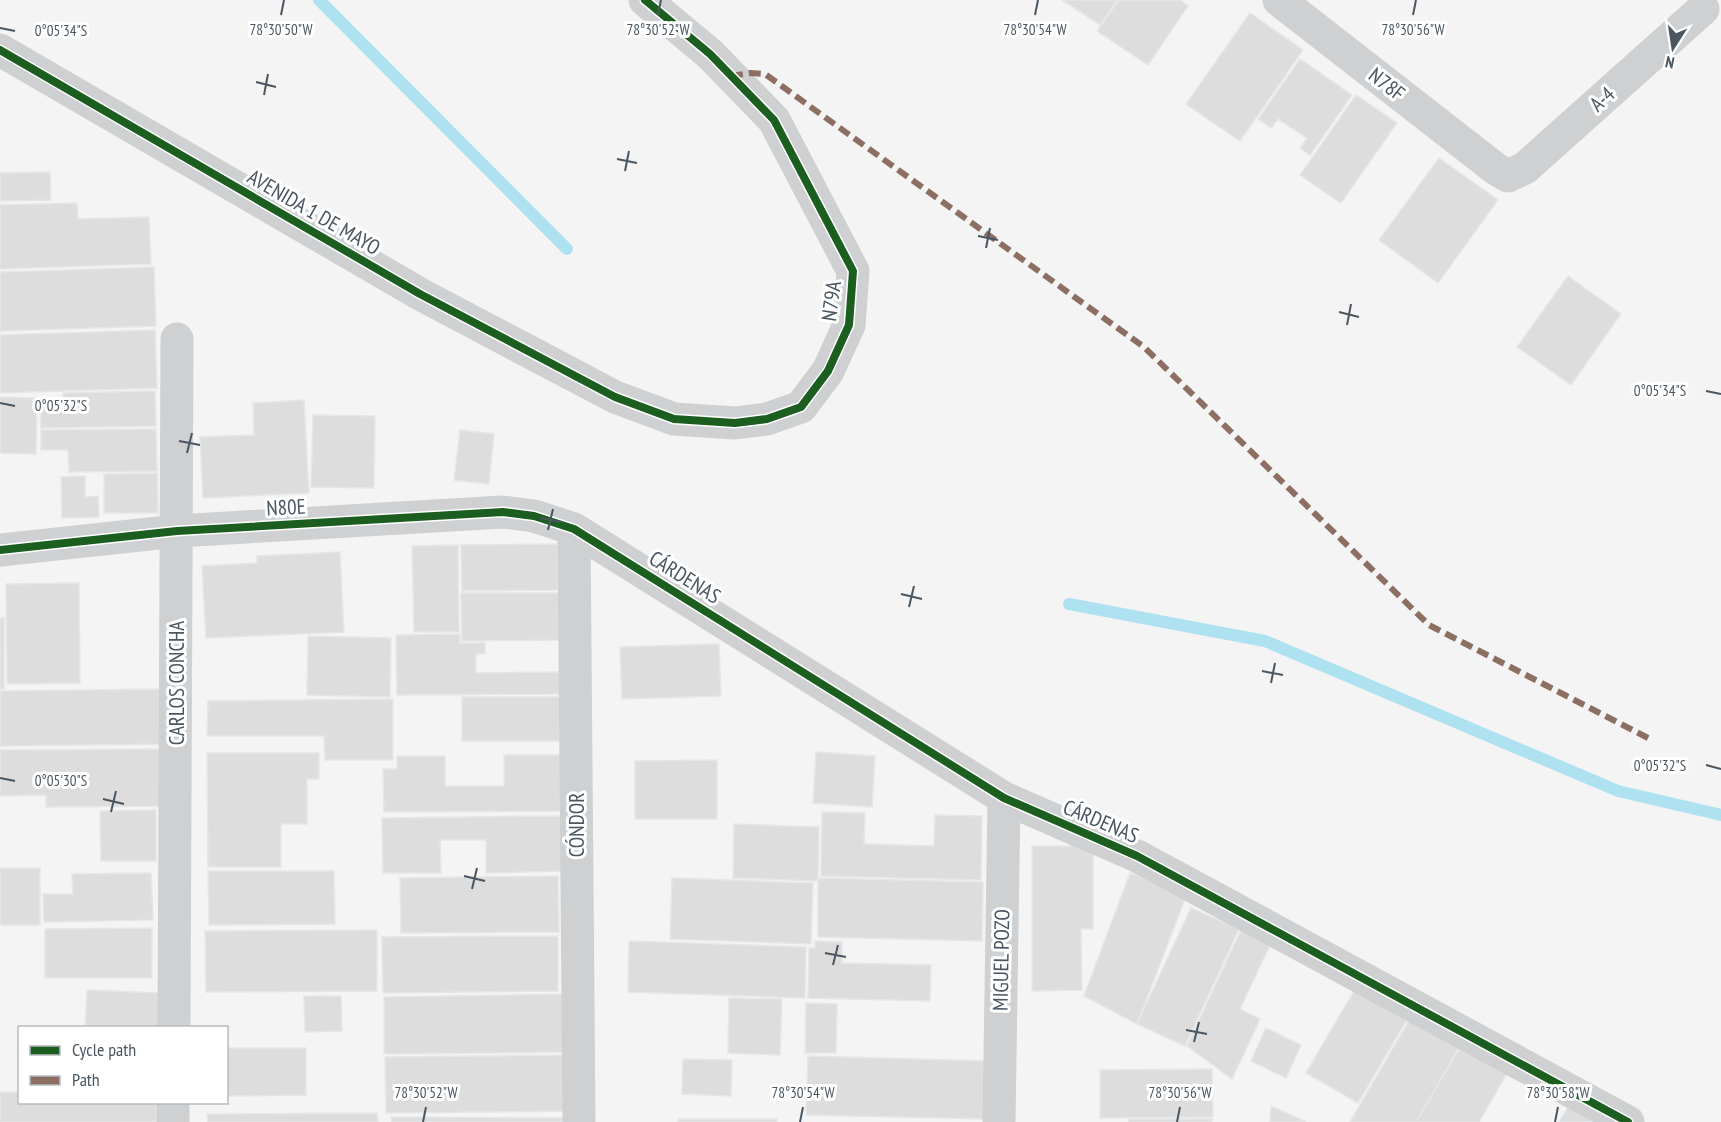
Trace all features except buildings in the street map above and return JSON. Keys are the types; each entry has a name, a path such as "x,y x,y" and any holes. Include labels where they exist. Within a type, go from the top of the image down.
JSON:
{"street":[{"name":"N79A","path":"615,396 674,419 735,423 767,419 801,406 828,371 849,325 853,271 774,120 710,54 645,0"},
{"name":"N78F","path":"1279,0 1496,169"},
{"name":"A-4","path":"1496,169 1509,176 1525,168 1705,9"},
{"name":"AVENIDA 1 DE MAYO","path":"0,50 420,294 615,396"},
{"name":"CARLOS CONCHA","path":"174,1026 177,339"},
{"name":"N80E","path":"0,550 177,531 503,512 534,516 574,529"},
{"name":"CÁRDENAS","path":"574,529 1004,798 1137,856 1628,1122"},
{"name":"CÓNDOR","path":"574,529 579,1122"},
{"name":"MIGUEL POZO","path":"999,1122 1004,798"},
{"path":"173,1104 173,1122"}],"waterway":[{"path":"319,0 567,249"},
{"path":"1069,604 1265,641 1618,791 1721,815"}],"marked path":[{"path":"731,76 751,73 765,74 1144,347 1429,625 1650,739"}],"cycle path":[{"path":"0,50 420,294 615,397 674,419 735,423 767,419 801,407 828,371 849,325 853,271 774,120 710,54 645,0"},
{"path":"0,550 177,531 503,512 534,516 574,529 1004,798 1137,856 1628,1122"}]}
